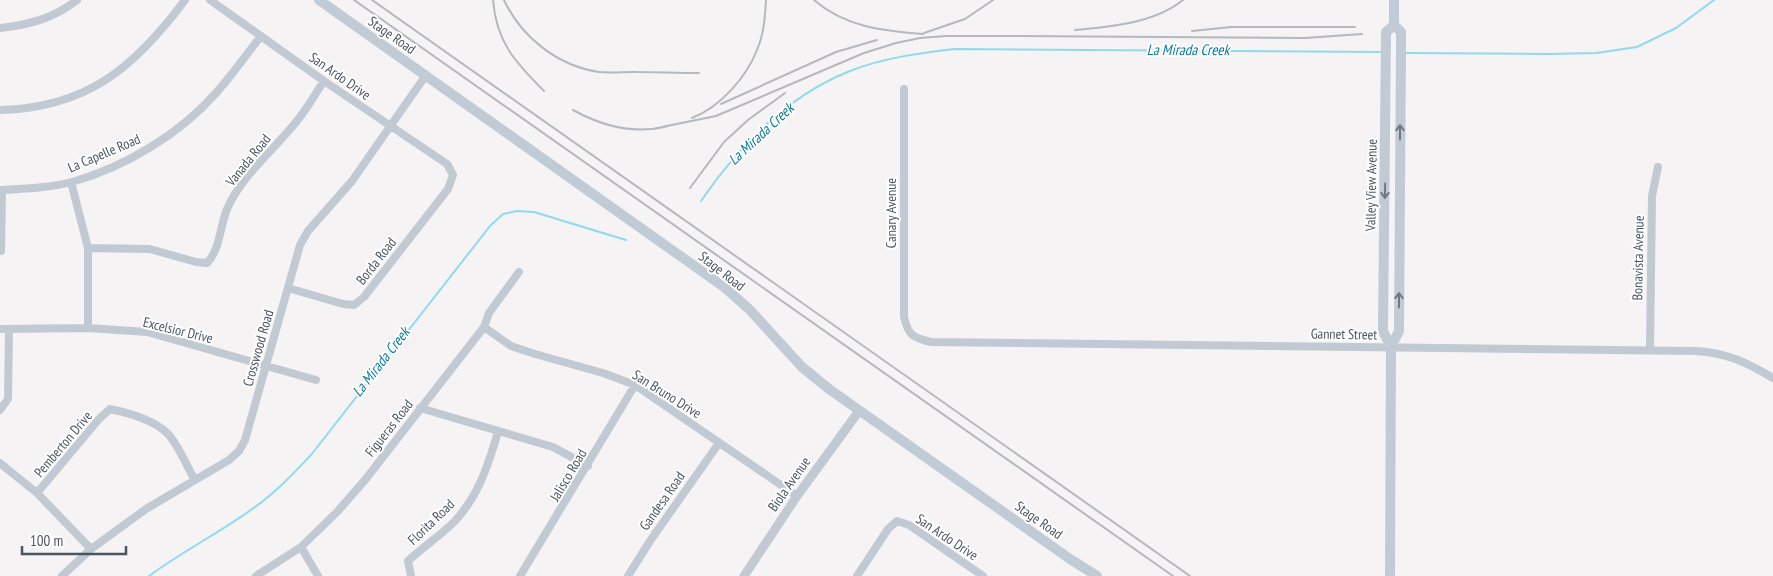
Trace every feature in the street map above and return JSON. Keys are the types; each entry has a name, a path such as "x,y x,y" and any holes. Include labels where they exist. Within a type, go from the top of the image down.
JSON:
{"main road":[{"name":"Stage Road","path":"319,0 724,287 749,309 802,367 829,389 1070,559 1097,576"},
{"name":"Valley View Avenue","path":"1390,576 1392,347 1399,331 1401,63 1401,32 1394,25 1394,0"},
{"name":"Valley View Avenue","path":"1392,347 1383,331 1386,32 1394,25"}],"street":[{"path":"0,28 20,26 43,20 64,10 77,0"},
{"path":"0,110 56,102 79,94 103,82 124,68 142,52 185,0"},
{"name":"San Ardo Drive","path":"210,0 447,164 453,176"},
{"name":"La Capelle Road","path":"1,190 35,188 71,182 117,164 148,149 171,134 215,94 261,36"},
{"name":"Crosswood Road","path":"62,576 91,549 146,510 229,460 239,451 245,440 300,245 308,231 352,181 426,75"},
{"name":"Vanada Road","path":"88,248 150,249 196,262 208,263 214,257 227,209 238,190 249,174 297,121 324,80"},
{"name":"Canary Avenue","path":"904,90 904,317 911,335"},
{"name":"Bonavista Avenue","path":"1650,350 1652,196 1658,167"},
{"name":"Borda Road","path":"288,288 342,304 354,305 364,296 448,190 453,176"},
{"path":"71,182 88,248 88,328"},
{"path":"1,190 1,250"},
{"name":"Figueras Road","path":"256,576 302,547 338,512 484,327 489,313 519,272"},
{"name":"San Bruno Drive","path":"484,327 512,346 603,373 635,385 796,496"},
{"name":"Excelsior Drive","path":"0,329 88,328 147,332 316,380"},
{"path":"0,410 8,400 9,329"},
{"name":"Gannet Street","path":"911,335 931,342 1696,351 1724,355 1745,361 1773,378"},
{"name":"Jalisco Road","path":"520,576 588,466 635,385"},
{"path":"420,408 553,447 588,466"},
{"name":"Pemberton Drive","path":"37,494 99,419 110,409 126,412 162,428 172,439 195,480"},
{"name":"Biola Avenue","path":"744,576 796,496 859,410"},
{"name":"Florita Road","path":"412,576 408,561 456,519 476,492 486,472 498,432"},
{"name":"Gandesa Road","path":"628,576 650,541 719,443"},
{"path":"0,463 37,494 91,549"},
{"name":"San Ardo Drive","path":"857,576 888,529 897,522 909,525 983,576"},
{"path":"302,547 318,576"}],"waterway":[{"name":"La Mirada Creek","path":"1404,53 1596,53 1637,47 1676,28 1714,0"},
{"name":"La Mirada Creek","path":"701,201 731,161 766,125 785,109 805,94 827,82 863,66 888,59 955,49 1382,52"},
{"name":"La Mirada Creek","path":"149,576 255,507 298,469 311,455 490,226 503,214 517,211 534,212 626,240"}],"railway":[{"path":"354,0 1173,576"},
{"path":"372,0 1190,576"},
{"path":"493,0 498,28 509,51 544,91"},
{"path":"504,0 520,26 542,48 584,69 599,72 699,73"},
{"path":"692,118 722,99 746,71 761,38 766,0"},
{"path":"814,0 838,16 852,22 879,29 923,34"},
{"path":"924,33 965,19 993,0"},
{"path":"1075,30 1146,19 1172,8 1183,0"},
{"path":"1192,31 1231,27 1355,27"},
{"path":"662,127 716,116 864,53 920,38 946,36 1305,38 1362,34"},
{"path":"721,104 836,52 877,40"},
{"path":"690,188 724,142 748,120 785,93"},
{"path":"573,110 595,121 619,127 643,130 668,126"}]}
